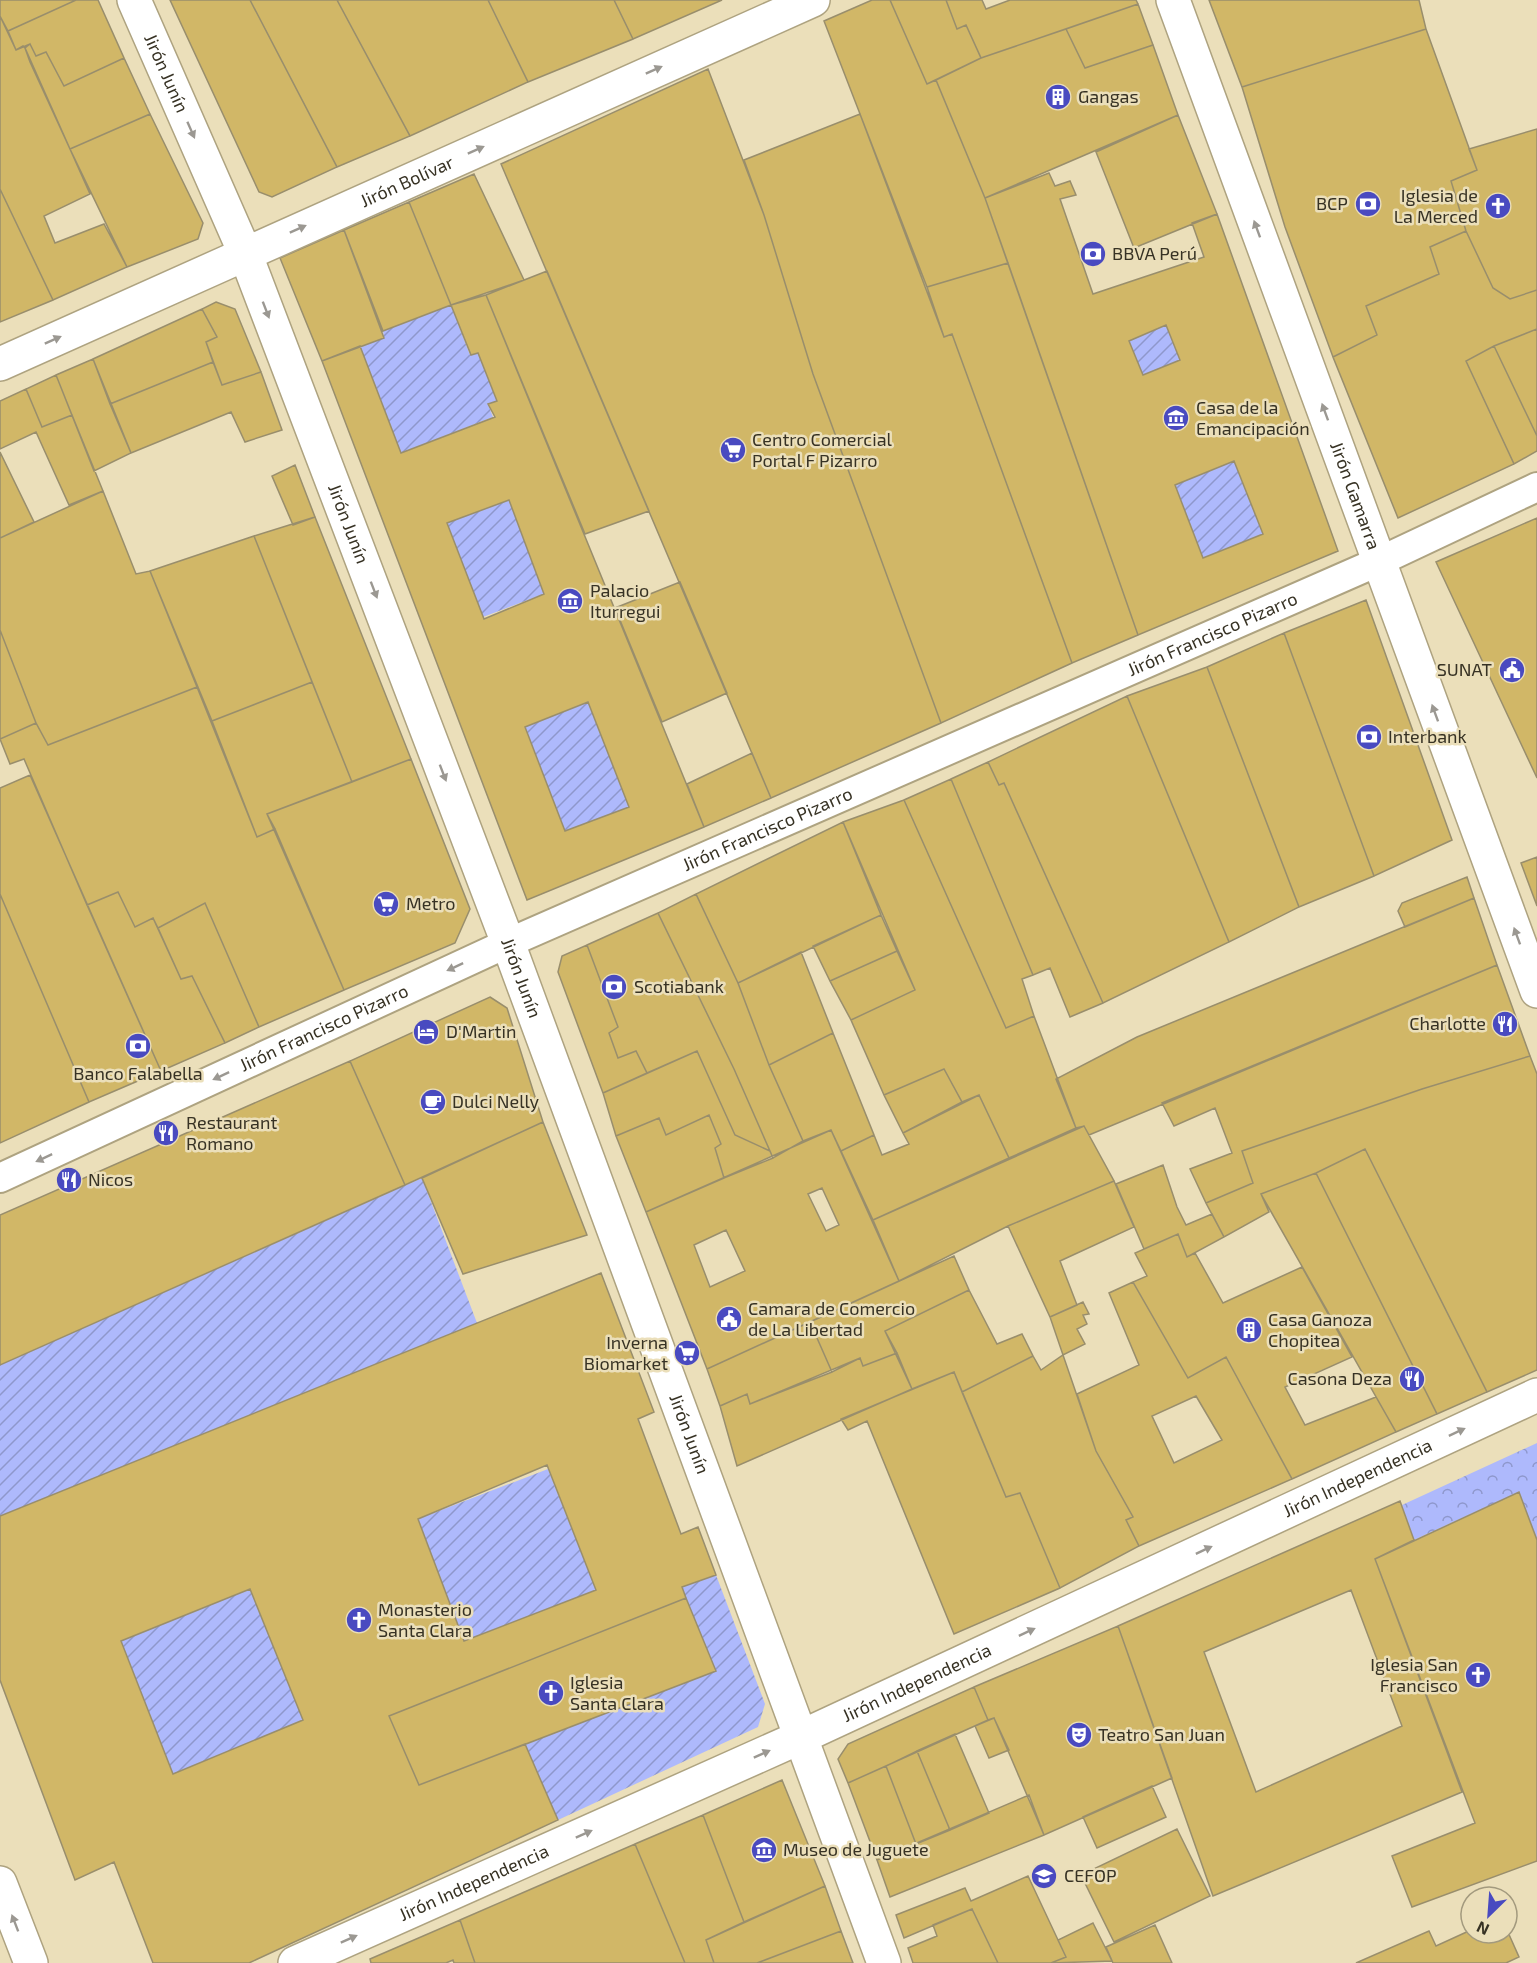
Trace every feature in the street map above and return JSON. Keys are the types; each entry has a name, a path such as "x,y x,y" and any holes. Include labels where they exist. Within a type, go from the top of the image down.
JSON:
{"street":[{"name":"Jirón Junín","path":"134,0 244,253 508,943 884,1963"},
{"name":"Jirón Bolívar","path":"0,364 813,0"},
{"name":"Jirón Gamarra","path":"1173,0 1537,991"},
{"name":"Jirón Francisco Pizarro","path":"0,1178 508,943 1380,561 1537,488"},
{"name":"Jirón Independencia","path":"296,1963 802,1736 1537,1395"},
{"path":"0,1883 31,1963"}],"green space":[{"path":"451,305 470,355 478,353 497,401 488,404 493,417 401,453 360,346 384,338 383,331"},
{"path":"1166,325 1180,360 1143,375 1129,341"},
{"path":"1234,461 1263,534 1203,558 1175,485"},
{"path":"509,500 544,594 483,617 447,523"},
{"path":"588,702 629,807 565,831 525,727"},
{"path":"422,1178 477,1323 0,1516 0,1365"},
{"path":"1537,1443 1537,1540 1519,1492 1414,1540 1402,1505"},
{"path":"548,1469 596,1590 464,1641 418,1519"},
{"path":"716,1575 765,1704 758,1727 558,1820 525,1744 682,1587"},
{"path":"250,1589 303,1720 173,1774 121,1641"}],"building":[{"path":"0,0 76,0 8,31 0,16"},
{"path":"76,0 98,0 124,58 64,86 46,52 36,56 30,44 16,50 8,31"},
{"path":"170,0 250,0 337,167 272,197 259,192"},
{"path":"250,0 337,0 410,136 337,167"},
{"path":"337,0 488,0 528,82 410,136"},
{"path":"488,0 614,0 633,39 528,82"},
{"path":"614,0 722,0 633,39"},
{"path":"872,0 890,0 927,84 936,80 985,198 1008,263 927,287 824,21"},
{"path":"890,0 946,0 957,29 966,25 981,58 927,84"},
{"path":"946,0 982,0 986,9 1010,0 1136,0 1138,4 981,58 966,25 957,29"},
{"path":"1209,0 1419,0 1426,29 1242,87"},
{"path":"1138,4 1153,45 1085,68 1066,29"},
{"path":"0,16 16,50 23,46 25,48 90,194 44,216 55,243 104,224 127,267 53,300 0,189"},
{"name":"Gangas","path":"1066,29 1085,68 1153,45 1178,115 985,198 936,80 981,58"},
{"name":"BCP","path":"1426,29 1477,170 1451,181 1466,231 1430,247 1439,274 1366,306 1377,335 1333,357 1285,227 1242,87"},
{"path":"30,44 36,56 46,52 64,86 124,58 150,114 70,149 30,62 25,48"},
{"name":"Centro Comercial Portal F Pizarro","path":"708,69 764,215 813,374 941,723 771,798 501,164"},
{"path":"150,114 203,223 198,239 127,267 70,149"},
{"path":"860,114 944,337 952,334 1072,663 941,723 813,374 764,215 744,160"},
{"path":"1178,115 1217,214 1134,248 1096,152"},
{"name":"Iglesia de La Merced","path":"1537,129 1537,290 1510,299 1493,288 1466,231 1451,181 1477,170 1469,149"},
{"name":"Casa de la Emancipación","path":"1049,173 1055,186 1070,181 1076,195 1060,199 1093,294 1204,257 1192,223 1217,214 1338,551 1138,635 985,198","holes":["1166,325 1180,360 1143,375 1129,341","1234,461 1263,534 1203,558 1175,485"]},
{"path":"474,174 524,280 451,305 409,202"},
{"path":"0,189 53,300 0,322"},
{"path":"409,202 451,305 383,331 344,230"},
{"path":"344,230 384,338 322,361 280,258"},
{"path":"1466,231 1493,288 1510,299 1537,290 1537,329 1494,346 1466,361 1514,464 1398,518 1333,357 1377,335 1366,306 1439,274 1430,247"},
{"path":"1008,263 1138,635 1072,663 952,334 944,337 927,287"},
{"path":"547,271 649,511 585,534 486,295"},
{"name":"Palacio Iturregui","path":"486,295 704,827 527,900 322,361 360,346 401,453 495,417 488,404 497,401 478,353 471,355 451,305","holes":["509,500 544,594 484,619 447,523","588,702 629,807 565,831 525,727"]},
{"path":"216,302 235,309 261,372 222,385 206,342 217,337 202,309"},
{"path":"202,309 217,337 206,342 213,362 110,404 93,359"},
{"path":"1537,329 1537,436 1494,346"},
{"path":"1494,346 1537,436 1537,451 1514,464 1466,361"},
{"path":"93,359 131,453 94,471 56,375"},
{"path":"213,362 222,385 261,372 282,430 245,442 231,412 131,453 110,404"},
{"path":"56,375 72,415 42,427 26,389"},
{"path":"26,389 42,427 72,415 103,491 69,505 36,432 0,449 0,401"},
{"path":"0,452 34,522 0,538"},
{"path":"295,465 315,517 293,525 272,476"},
{"path":"103,491 136,574 150,571 197,687 48,745 36,723 0,630 0,538"},
{"path":"315,517 411,759 352,782 254,536"},
{"name":"SUNAT","path":"1537,518 1537,778 1436,562"},
{"path":"254,536 312,682 212,721 150,571"},
{"path":"680,582 727,693 662,722 615,608"},
{"name":"Interbank","path":"1366,600 1452,840 1374,876 1284,633"},
{"path":"0,630 36,723 0,739"},
{"path":"1284,633 1374,876 1299,907 1207,667"},
{"path":"1207,667 1299,907 1229,942 1127,696"},
{"path":"312,682 352,782 267,814 275,829 257,837 212,721"},
{"path":"197,687 257,837 275,829 344,990 259,1027 205,903 158,928 153,918 135,927 118,892 87,905 24,759 10,764 0,739 36,723 48,745"},
{"path":"1127,696 1229,942 1103,1003 1004,783 999,785 988,762"},
{"path":"752,753 771,798 704,827 687,784"},
{"path":"411,759 470,909 455,943 344,990 267,814"},
{"path":"988,762 999,785 1004,783 1103,1003 1070,1017 1050,968 1033,975 951,779"},
{"path":"30,775 161,1071 89,1102 0,894 0,788"},
{"path":"951,779 1033,975 1022,979 1034,1016 1006,1028 904,800"},
{"path":"904,800 1006,1028 1034,1016 1076,1128 1009,1158 979,1095 962,1102 944,1069 884,1095 851,1020 915,990 843,822"},
{"path":"843,822 881,915 738,983 696,894"},
{"path":"1537,857 1537,906 1521,863"},
{"path":"1467,877 1474,898 1405,927 1398,911 1402,903"},
{"path":"118,892 135,927 153,918 181,979 192,976 225,1043 161,1071 87,905"},
{"path":"0,894 89,1102 0,1143"},
{"path":"696,894 738,983 769,1065 803,1141 773,1158 734,1069 658,913"},
{"path":"1474,898 1497,965 1089,1135 1084,1126 1076,1128 1056,1079 1137,1037"},
{"path":"205,903 259,1027 225,1043 192,976 181,979 158,928"},
{"path":"658,913 734,1069 770,1151 735,1135 697,1051 647,1073 636,1051 618,1058 609,1033 618,1027 587,945"},
{"path":"881,915 897,951 830,981 813,946"},
{"path":"587,945 618,1027 609,1033 618,1058 636,1051 647,1073 603,1093 558,972 562,956"},
{"path":"897,951 915,990 851,1020 830,981"},
{"path":"801,952 833,1033 769,1065 738,983"},
{"path":"1497,965 1530,1056 1422,1089 1242,1151 1253,1183 1206,1203 1190,1169 1232,1153 1215,1108 1174,1126 1162,1103"},
{"path":"490,997 507,1008 543,1122 405,1185 350,1061"},
{"path":"833,1033 874,1135 841,1151 831,1130 803,1141 769,1065"},
{"path":"697,1051 735,1135 770,1151 773,1158 724,1178 715,1148 721,1144 709,1115 666,1135 659,1118 616,1136 603,1093"},
{"path":"1530,1056 1537,1074 1537,1370 1487,1392 1365,1149 1316,1173 1261,1194 1269,1212 1224,1237 1206,1203 1253,1183 1242,1151 1422,1089"},
{"path":"350,1061 405,1185 0,1365 0,1215"},
{"path":"944,1069 962,1102 903,1133 884,1095"},
{"path":"979,1095 1009,1158 873,1220 841,1151 874,1135 882,1155 909,1144 903,1133"},
{"path":"709,1115 721,1144 715,1148 724,1178 646,1212 616,1136 659,1118 666,1135"},
{"path":"543,1122 587,1235 463,1274 422,1178"},
{"path":"1084,1126 1114,1181 1008,1226 899,1281 873,1220"},
{"path":"831,1130 899,1281 707,1369 646,1212","holes":["822,1188 839,1225 826,1231 808,1194","726,1230 745,1271 710,1287 694,1245"]},
{"path":"1365,1149 1487,1392 1437,1414 1316,1173"},
{"path":"1163,1165 1177,1207 1186,1225 1212,1214 1224,1237 1187,1257 1178,1234 1144,1249 1116,1184"},
{"path":"1316,1173 1437,1414 1396,1432 1261,1194"},
{"path":"1114,1181 1134,1227 1060,1261 1077,1305 1050,1317 1008,1226"},
{"name":"Casa Ganoza Chopitea","path":"1178,1234 1187,1257 1195,1253 1223,1303 1302,1267 1352,1357 1285,1387 1305,1425 1376,1397 1396,1432 1292,1479 1226,1357 1188,1378 1133,1282 1147,1276 1135,1253"},
{"path":"954,1256 969,1290 885,1331 897,1353 863,1366 860,1358 832,1372 810,1322"},
{"name":"Monasterio Santa Clara","path":"601,1273 654,1412 638,1419 681,1534 698,1527 716,1575 682,1587 686,1598 389,1716 419,1785 525,1744 558,1820 249,1963 153,1963 114,1862 75,1880 0,1680 0,1516","holes":["547,1465 596,1590 464,1641 418,1519","250,1589 303,1720 173,1774 121,1641"]},
{"path":"1133,1282 1188,1378 1226,1357 1292,1479 1139,1546 1126,1520 1133,1517 1096,1451 1077,1394 1139,1365 1109,1293","holes":["1196,1396 1222,1440 1174,1463 1152,1416"]},
{"path":"969,1290 997,1344 1022,1334 1033,1356 962,1392 954,1372 912,1389 885,1331"},
{"path":"1083,1302 1089,1314 1083,1315 1087,1324 1077,1329 1085,1344 1063,1355 1050,1317"},
{"path":"810,1322 832,1372 750,1404 747,1394 720,1406 707,1369"},
{"path":"897,1353 912,1389 737,1466 720,1406 747,1394 750,1404 860,1358 863,1366"},
{"path":"1063,1355 1096,1451 1133,1517 1126,1520 1139,1546 1060,1588 1020,1493 1006,1497 962,1392 1033,1356 1041,1370"},
{"path":"954,1372 1006,1497 1020,1493 1060,1588 954,1634 867,1421 848,1430 841,1419"},
{"name":"Iglesia San Francisco","path":"1519,1492 1537,1540 1537,1861 1472,1885 1459,1885 1459,1890 1412,1907 1392,1856 1475,1823 1375,1559"},
{"path":"1400,1501 1414,1540 1375,1559 1462,1792 1213,1896 1118,1626","holes":["1351,1590 1402,1726 1256,1792 1204,1652"]},
{"name":"Iglesia Santa Clara","path":"686,1598 716,1671 419,1785 389,1716"},
{"name":"Teatro San Juan","path":"1118,1626 1172,1778 1044,1835 994,1718 988,1720 974,1687"},
{"path":"974,1687 988,1720 848,1783 838,1759 848,1744"},
{"path":"994,1718 1009,1750 989,1758 975,1726"},
{"path":"955,1734 989,1813 950,1830 917,1751"},
{"path":"917,1751 950,1830 916,1844 886,1766"},
{"path":"886,1766 916,1844 877,1860 848,1783"},
{"name":"Museo de Juguete","path":"782,1780 825,1886 744,1922 703,1815"},
{"path":"1152,1786 1166,1817 1097,1848 1083,1817"},
{"path":"1029,1795 1044,1835 890,1897 877,1860"},
{"path":"703,1815 744,1922 706,1940 714,1963 685,1963 635,1844"},
{"path":"1177,1829 1210,1896 1114,1942 1081,1875"},
{"path":"635,1844 685,1963 475,1963 460,1920"},
{"path":"1028,1876 1066,1957 1051,1963 998,1963 972,1909 904,1938 896,1915 965,1888 971,1901"},
{"path":"825,1886 841,1931 757,1963 714,1963 706,1940"},
{"path":"972,1909 998,1963 913,1963 908,1948 937,1936 933,1925"},
{"path":"460,1920 475,1963 454,1963 453,1960 446,1963 371,1963 370,1959"},
{"path":"1093,1923 1112,1961 1051,1963 1066,1957 1058,1940"},
{"path":"1155,1925 1172,1963 1113,1963 1106,1947"},
{"path":"841,1931 853,1963 757,1963"},
{"path":"1429,1931 1436,1946 1459,1935 1459,1945 1514,1945 1519,1957 1506,1963 1356,1963"}],"place":[{"name":"Gangas","path":"1058,97"},
{"name":"BCP","path":"1368,204"},
{"name":"Iglesia de La Merced","path":"1498,206"},
{"name":"BBVA Perú","path":"1093,254"},
{"name":"Casa de la Emancipación","path":"1176,418"},
{"name":"Centro Comercial Portal F Pizarro","path":"733,450"},
{"name":"Palacio Iturregui","path":"570,601"},
{"name":"SUNAT","path":"1512,670"},
{"name":"Interbank","path":"1369,737"},
{"name":"Metro","path":"386,904"},
{"name":"Scotiabank","path":"614,987"},
{"name":"Charlotte","path":"1505,1024"},
{"name":"D'Martin","path":"426,1032"},
{"name":"Banco Falabella","path":"138,1046"},
{"name":"Dulci Nelly","path":"433,1102"},
{"name":"Restaurant Romano","path":"166,1133"},
{"name":"Nicos","path":"69,1180"},
{"name":"Camara de Comercio de La Libertad","path":"729,1319"},
{"name":"Casa Ganoza Chopitea","path":"1249,1330"},
{"name":"Inverna Biomarket","path":"687,1353"},
{"name":"Casona Deza","path":"1412,1379"},
{"name":"Monasterio Santa Clara","path":"359,1620"},
{"name":"Iglesia San Francisco","path":"1478,1675"},
{"name":"Iglesia Santa Clara","path":"551,1693"},
{"name":"Teatro San Juan","path":"1079,1735"},
{"name":"Museo de Juguete","path":"764,1850"},
{"name":"CEFOP","path":"1044,1876"}]}
